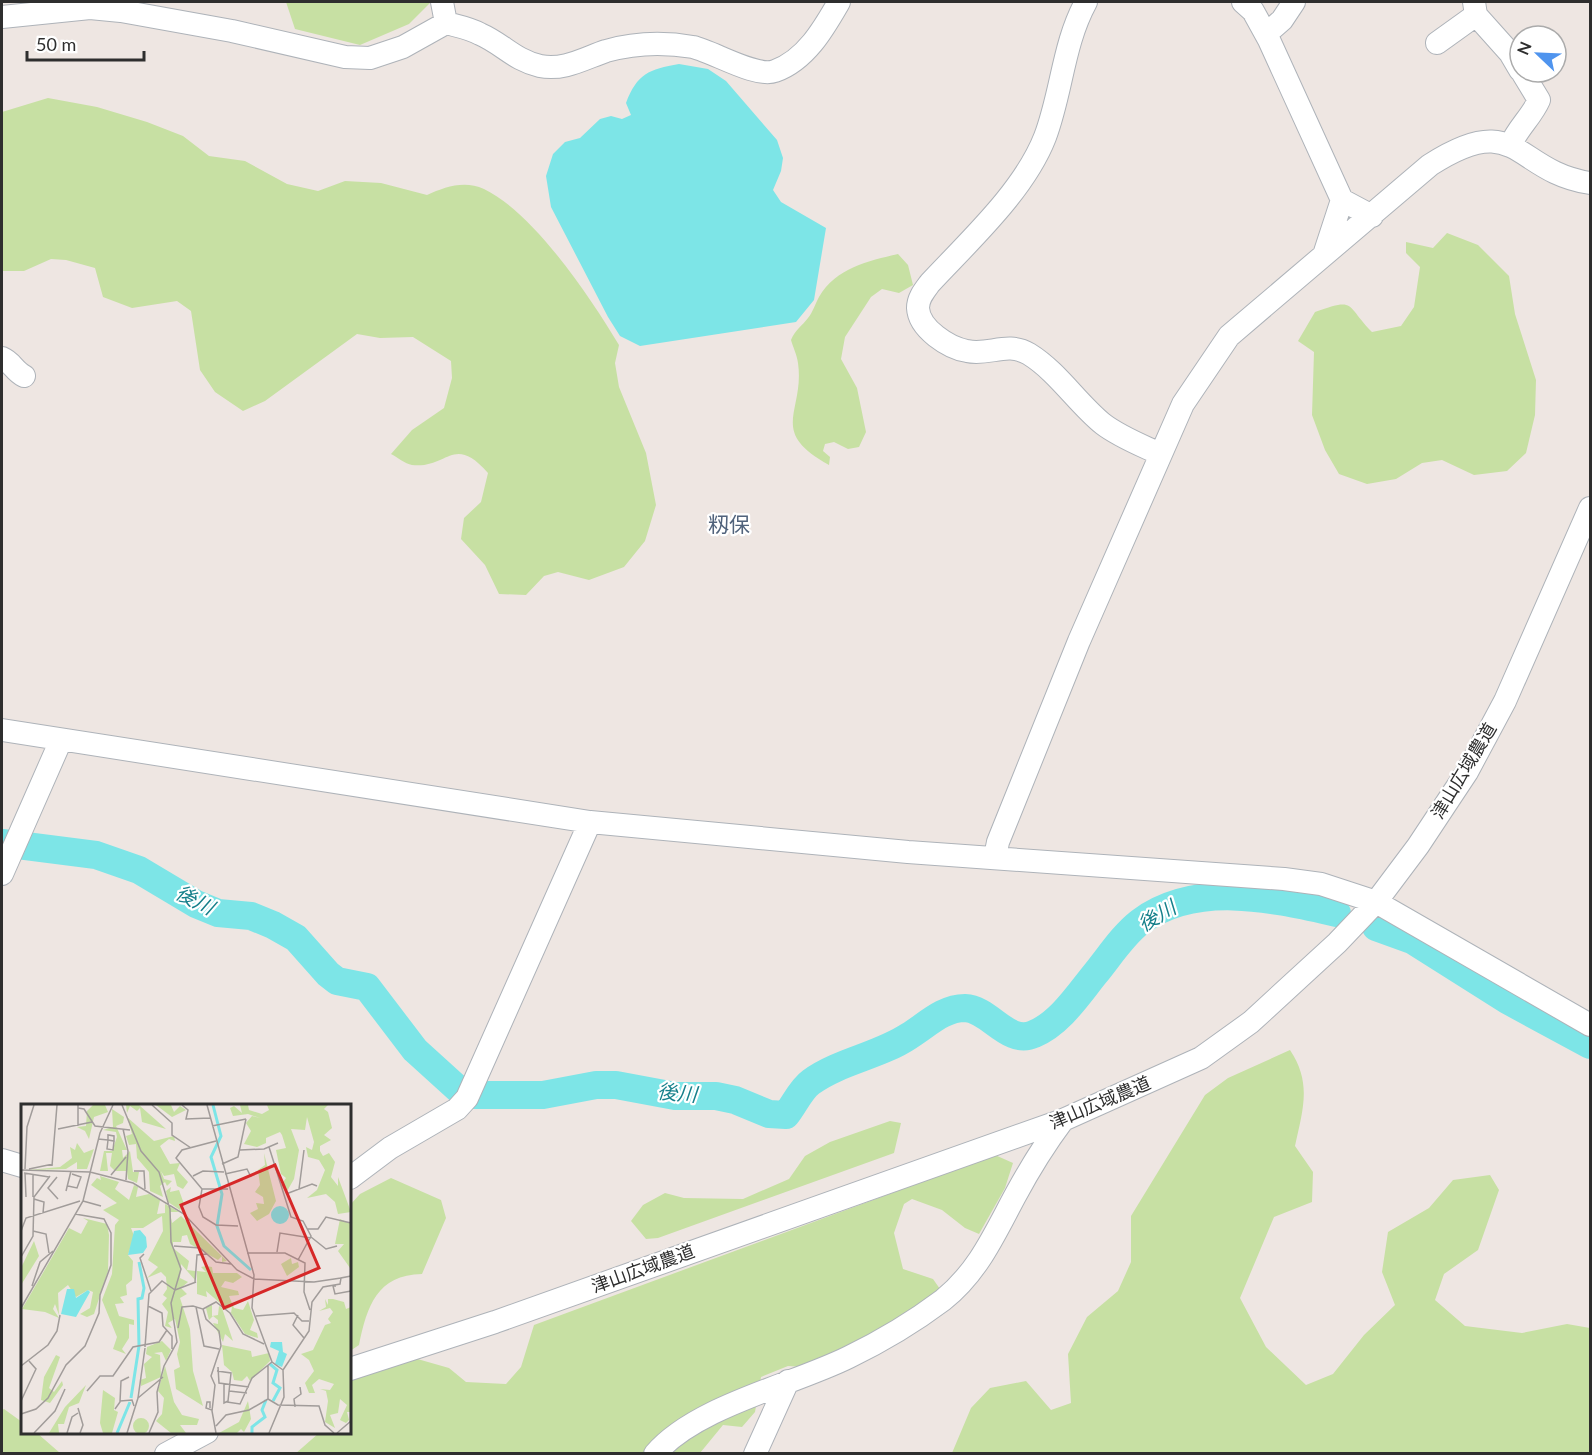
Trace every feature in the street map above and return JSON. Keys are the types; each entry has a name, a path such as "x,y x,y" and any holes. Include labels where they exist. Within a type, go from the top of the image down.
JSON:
{"street":[{"path":"2,17 90,8 121,11 232,31 345,57 370,58 403,47 444,12 514,56 543,66 563,66 608,50 639,44 669,44 711,52 758,71 774,72 808,47 823,29 839,2"},
{"path":"1086,2 1070,40 1055,108 1033,162 1014,189 930,283 920,296 918,309 921,319 933,333 966,351 978,352 1000,347 1013,348 1027,353 1042,363 1102,423 1118,434 1160,454"},
{"path":"1243,2 1253,11 1266,34 1342,200 1372,216"},
{"path":"1266,34 1282,20 1294,2"},
{"path":"1437,43 1475,8 1508,50"},
{"path":"1511,144 1516,132 1536,108 1539,100 1529,84"},
{"path":"995,857 998,842 1079,641 1160,454 1183,404 1229,336 1430,165 1454,149 1490,140 1511,144 1561,175 1590,183"},
{"path":"1324,257 1342,200"},
{"path":"2,358 9,361 16,372 24,376"},
{"name":"津山広域農道","path":"351,1369 506,1318 1063,1120 1201,1058 1251,1022 1288,990 1376,902 1418,846 1478,752 1505,701 1590,508"},
{"path":"2,730 590,822 691,834 1284,879 1321,884 1376,902 1590,1025"},
{"path":"2,874 61,740"},
{"path":"351,1177 390,1148 457,1109 469,1093 590,822"},
{"path":"656,1454 667,1440 698,1420 849,1357 943,1300 969,1274 992,1243 1015,1196 1063,1120"},
{"path":"2,1160 21,1166"},
{"path":"756,1454 788,1381"},
{"path":"166,1454 203,1434"}],"green space":[{"path":"286,2 431,2 409,24 360,45 295,29"},
{"path":"48,98 97,107 147,122 183,136 209,156 245,161 287,184 318,191 345,181 381,183 427,195 448,187 469,185 484,189 503,201 541,236 559,258 593,304 619,345 615,363 619,387 646,453 656,505 645,541 624,567 589,580 558,572 544,576 526,595 499,594 485,565 461,539 464,518 481,502 488,473 466,455 450,455 424,465 412,465 391,454 412,430 444,408 452,378 451,361 413,337 380,338 357,334 265,401 243,411 215,392 200,370 191,311 177,301 132,308 103,297 95,268 66,260 51,259 24,271 2,271 2,112"},
{"path":"1447,233 1478,245 1509,276 1515,314 1536,380 1535,415 1526,453 1507,471 1474,475 1442,460 1422,463 1396,479 1367,484 1339,474 1325,450 1312,415 1314,352 1298,341 1315,312 1338,305 1349,306 1372,332 1401,326 1414,307 1420,267 1406,253 1406,242 1433,248"},
{"path":"898,254 908,265 913,285 899,293 882,289 871,297 845,337 841,359 857,388 866,432 859,447 848,449 834,442 825,444 823,451 830,457 829,465 810,453 799,442 794,431 793,420 799,380 797,360 791,340 810,316 826,287 834,279 864,263"},
{"path":"1290,1050 1301,1074 1304,1096 1295,1146 1313,1172 1312,1202 1274,1217 1240,1298 1266,1347 1306,1385 1333,1374 1364,1335 1395,1305 1382,1272 1388,1232 1429,1208 1453,1180 1490,1175 1499,1190 1478,1250 1444,1274 1435,1300 1465,1326 1522,1333 1567,1324 1590,1328 1590,1453 952,1453 971,1408 990,1388 1026,1381 1051,1410 1071,1403 1068,1354 1087,1317 1118,1291 1131,1262 1131,1216 1205,1095 1228,1078"},
{"path":"890,1121 901,1123 894,1153 658,1238 646,1239 631,1221 643,1205 665,1193 684,1198 743,1199 789,1179 805,1156 830,1142"},
{"path":"995,1155 1013,1163 1005,1188 979,1234 965,1228 942,1210 912,1199 904,1204 894,1233 903,1269 933,1279 940,1289 923,1308 804,1367 788,1366 761,1377 755,1412 742,1427 723,1425 700,1453 295,1454 318,1434 351,1434 351,1380 407,1356 449,1368 466,1382 506,1384 521,1367 534,1325"},
{"path":"391,1178 441,1200 446,1218 422,1274 394,1280 384,1287 371,1306 359,1345 351,1350 351,1204 360,1194"},
{"path":"4,1409 21,1421 21,1434 38,1434 60,1453 2,1453 2,1410"}],"water":[{"path":"679,64 708,69 726,81 777,140 783,158 781,171 773,190 781,202 826,228 814,300 796,322 640,346 620,336 608,317 551,207 546,176 553,154 565,142 580,138 600,119 611,116 622,119 631,115 626,103 635,85 645,74"}],"waterway":[{"name":"後川","path":"2,843 96,855 139,870 196,904 218,913 251,916 273,925 296,938 337,981 367,987 415,1050 458,1089 474,1095 543,1095 596,1085 616,1085 675,1096 716,1096 735,1100 769,1114 786,1115 807,1085 822,1075 885,1049 950,1011 965,1008 974,1010 1016,1035 1034,1034 1052,1023 1068,1008 1128,933 1140,922 1162,909 1186,901 1236,896 1337,913"},
{"name":"後川","path":"1376,927 1412,940 1507,1000 1590,1045"}],"district":[{"name":"籾保","path":"729,525"}]}
